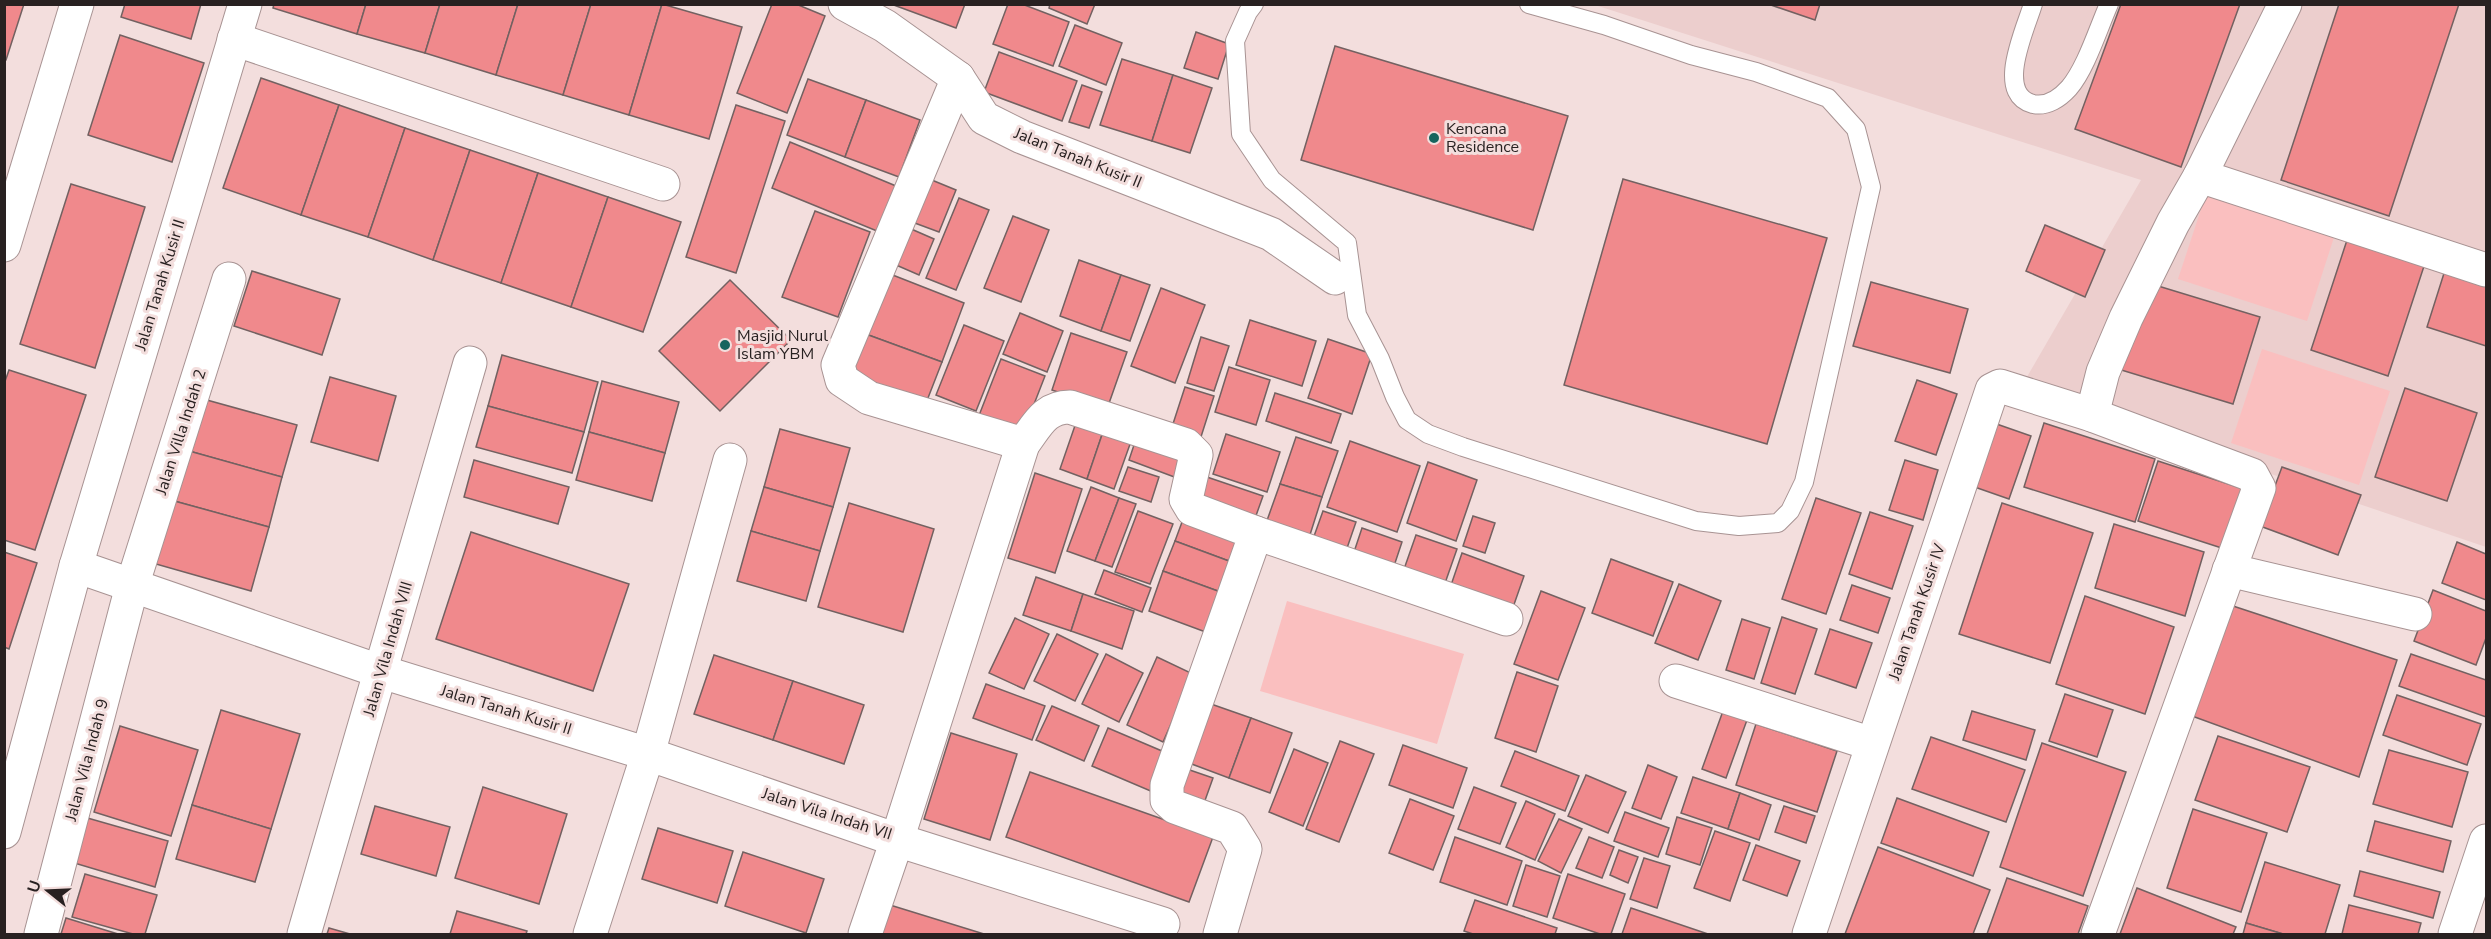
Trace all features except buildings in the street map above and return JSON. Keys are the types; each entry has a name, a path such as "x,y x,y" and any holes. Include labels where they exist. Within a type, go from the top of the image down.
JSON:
{"street":[{"path":"4,245 77,4"},
{"name":"Jalan Tanah Kusir II","path":"4,832 76,566 245,4"},
{"name":"Jalan Tanah Kusir II","path":"845,4 885,26 958,78 984,118 1022,137 1271,234 1335,278"},
{"path":"2092,416 2103,372 2117,340 2285,4"},
{"path":"234,39 663,184"},
{"path":"958,78 838,365 842,380 869,398 1023,444"},
{"path":"2200,176 2487,270"},
{"name":"Jalan Villa Indah 2","path":"132,586 229,279"},
{"name":"Jalan Vila Indah VIII","path":"304,934 470,363"},
{"name":"Jalan Tanah Kusir IV","path":"1809,934 1992,390 1996,386 2006,387 2092,416 2252,475 2259,488 2098,934"},
{"name":"Jalan Vila Indah VII","path":"648,754 897,840 1023,444 1046,413 1061,407 1070,407 1186,445 1196,455 1186,499 1192,509 1256,533"},
{"path":"590,934 648,754 730,460"},
{"path":"1220,934 1245,849 1232,828 1175,807 1167,800 1167,785 1256,533 1506,619"},
{"name":"Jalan Tanah Kusir II","path":"76,566 382,672 648,754"},
{"path":"2229,570 2415,614"},
{"name":"Jalan Vila Indah 9","path":"41,934 132,586"},
{"path":"1676,681 1872,744"},
{"path":"865,934 897,840 1163,924"},
{"path":"2455,934 2487,841"}],"lane":[{"path":"1254,4 1235,41 1241,135 1272,180 1347,243 1357,315 1380,359 1407,420 1428,434 1463,447 1696,521 1739,526 1778,522 1790,511 1804,482 1871,187 1856,129 1828,98 1756,72 1692,55 1604,25 1529,4"},
{"path":"2033,4 2012,68 2020,94 2028,102 2038,105 2052,102 2069,87 2082,65 2109,4"}],"shaded area":[{"path":"1595,5 2486,5 2486,547 2020,389 2141,180"},
{"path":"2209,185 2337,228 2307,321 2178,279"},
{"path":"2262,349 2390,391 2359,485 2231,443"},
{"path":"1287,601 1464,654 1437,744 1260,691"}],"place":[{"name":"Kencana Residence","path":"1434,138"},
{"name":"Masjid Nurul Islam YBM","path":"725,345"}]}
